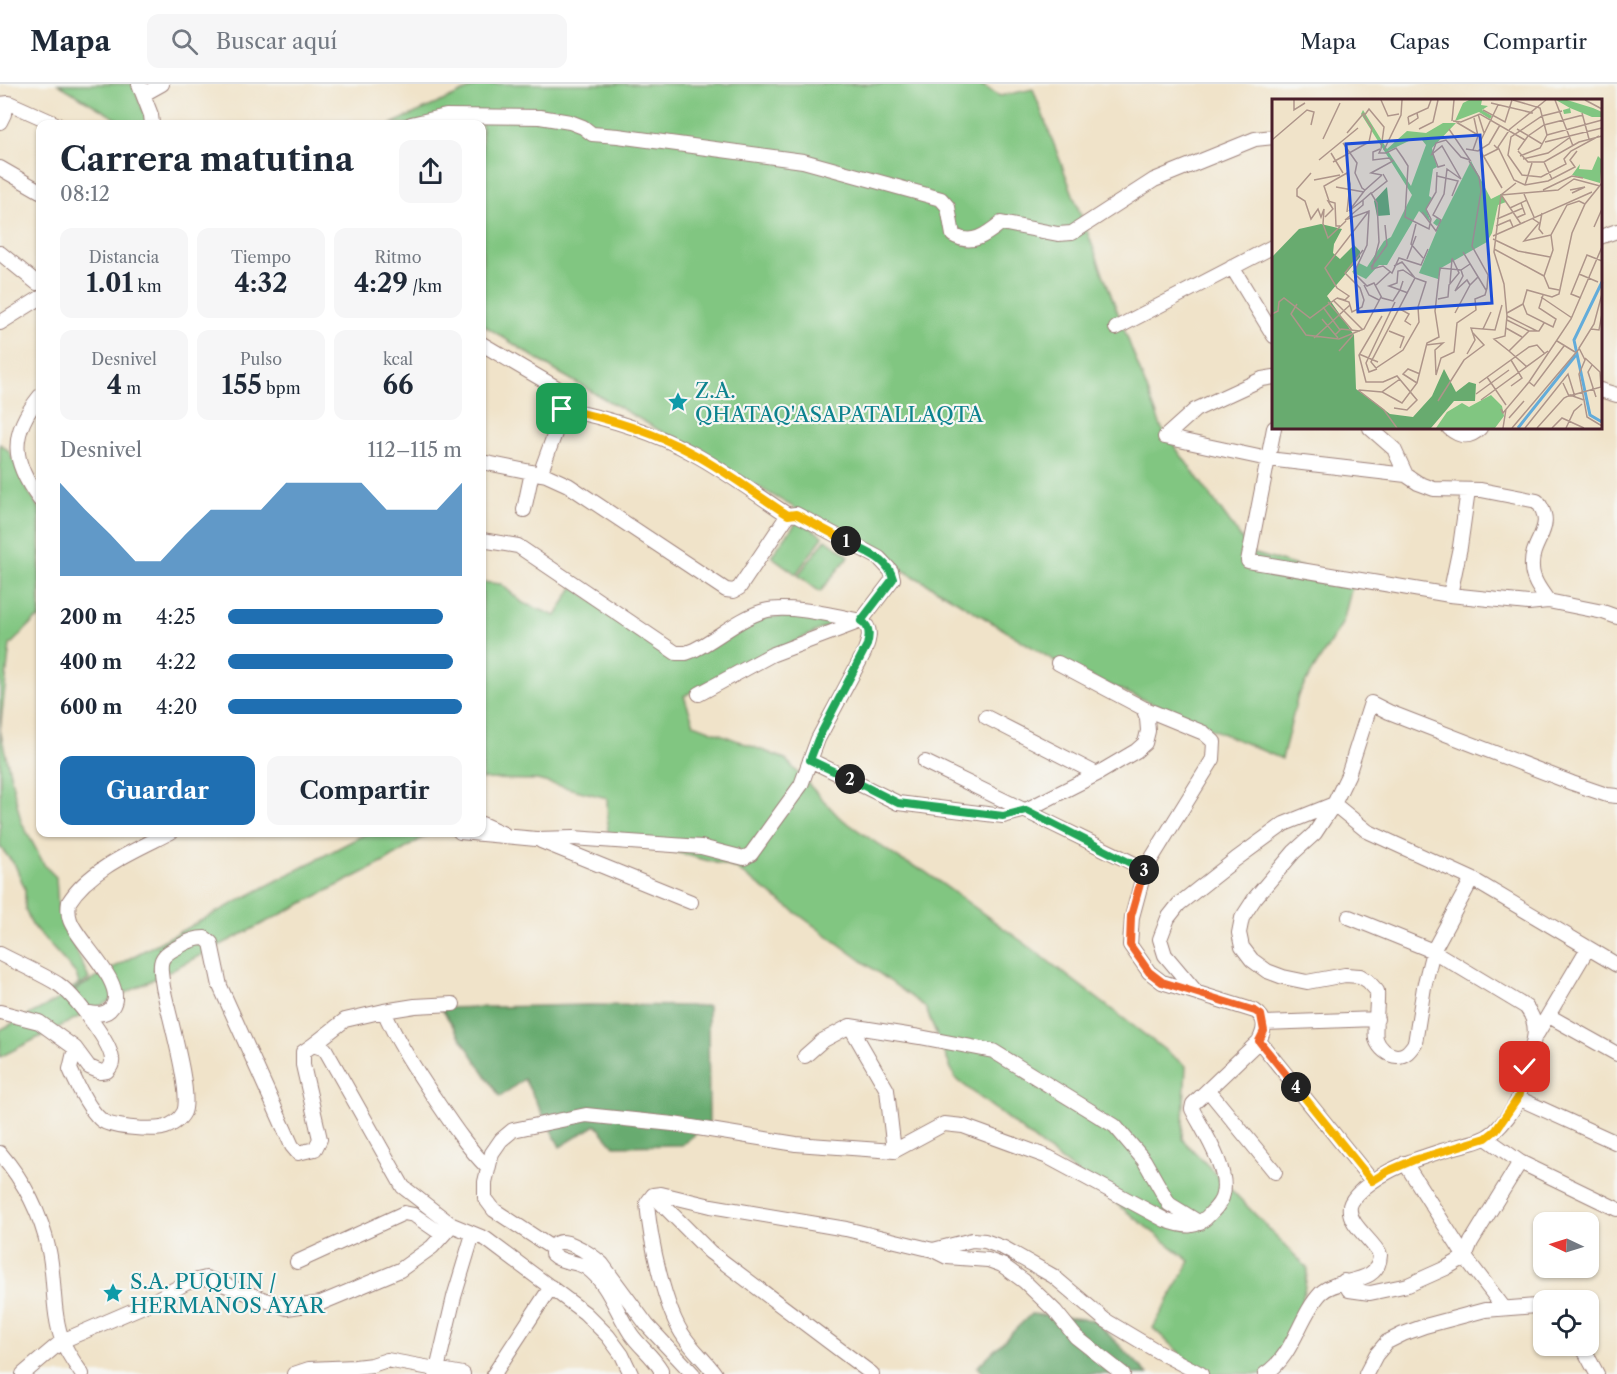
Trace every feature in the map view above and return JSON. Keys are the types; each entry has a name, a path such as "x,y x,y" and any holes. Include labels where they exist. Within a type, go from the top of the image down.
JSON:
{"street":[{"path":"151,120 141,89 162,84"},
{"path":"0,122 4,114 2,104 9,103 47,120"},
{"path":"428,120 446,116 540,117 570,122 584,127 592,134 803,161 941,199 948,207 953,235 960,239 973,241 1001,223 1058,234 1072,233 1154,180 1255,139 1272,137"},
{"path":"0,168 36,189"},
{"path":"1602,236 1617,231"},
{"path":"1116,328 1272,247"},
{"path":"0,253 36,281"},
{"path":"1232,267 1272,333"},
{"path":"0,323 36,300"},
{"path":"486,346 568,395 536,473 524,510"},
{"path":"1272,376 1195,410 1165,437 1268,459 1406,475 1434,489 1508,494 1537,501 1544,510 1546,518 1532,557 1532,569 1535,582 1548,601"},
{"path":"1602,391 1617,395"},
{"path":"36,402 24,418 17,444 21,468 36,494"},
{"path":"562,409 590,414 660,437 695,455 788,515 796,514 879,558 891,571 893,579 861,621 771,655 699,694"},
{"path":"1274,429 1248,561 1450,595 1528,603 1548,601 1617,617"},
{"path":"1371,429 1394,449 1406,475"},
{"path":"1450,429 1458,435 1467,436 1478,429"},
{"path":"486,463 536,473 568,485 726,590 734,591 739,588 788,515"},
{"path":"1450,595 1468,490"},
{"path":"486,541 518,546 676,652 686,653 694,650 732,627 763,612 775,609 812,611 861,621 866,624 869,631 867,645 818,739 801,785 751,854 744,858 701,847 573,838 536,840 486,835"},
{"path":"552,1248 494,1210 485,1198 487,1167 496,1146 513,1130 586,1115 673,1124 796,1144 894,1151 944,1125 963,1126 1048,1157 1165,1220 1183,1226 1200,1223 1216,1208 1223,1196 1222,1170 1192,1108 1195,1101 1259,1041 1264,1031 1264,1023 1261,1015 1255,1011 1162,982 1149,972 1130,945 1131,916 1144,869 1213,759 1214,742 1204,733 1143,708 1058,663"},
{"path":"1472,879 1433,951 1424,987 1415,1043 1402,1056 1392,1056 1384,1052 1376,1038 1377,991 1368,981 1359,976 1346,975 1307,982 1283,977 1267,971 1252,960 1242,947 1239,933 1242,918 1294,852 1315,833 1334,804 1348,775 1371,703 1572,783 1607,795 1617,796"},
{"path":"810,760 898,803 1003,816 1026,810 1097,774 1136,751 1144,742 1148,731 1143,708"},
{"path":"986,717 1097,774"},
{"path":"925,762 1144,869"},
{"path":"1197,993 1161,948 1160,939 1168,918 1179,904 1198,888 1284,824 1334,804"},
{"path":"1334,804 1367,831 1472,879 1617,965"},
{"path":"486,826 509,837"},
{"path":"86,1012 97,1014 107,1012 115,1000 109,978 70,922 69,902 85,882 106,867 162,837"},
{"path":"536,840 692,902"},
{"path":"1349,917 1433,951 1526,1007 1533,1018 1537,1034"},
{"path":"75,1048 70,1069 89,1106 100,1119 107,1124 120,1126 162,1128 174,1124 184,1113 186,1088 168,1013 161,968 162,959 169,952 191,940 206,938 211,943 220,986 297,1153 315,1149 320,1139 303,1065 303,1052 345,1020 415,1006 453,1004"},
{"path":"1265,1374 1272,1370 1281,1359 1322,1292 1344,1281 1360,1280 1375,1269 1380,1260 1380,1255 1373,1243 1357,1227 1350,1214 1352,1201 1372,1181 1388,1171 1406,1163 1486,1138 1496,1130 1518,1098 1525,1067 1537,1034 1588,948"},
{"path":"0,954 59,985 86,1012 108,1048 112,1059 111,1067 107,1071 94,1070 89,1067 75,1048 39,1022 0,1012"},
{"path":"384,1011 408,1060 474,1154 487,1167"},
{"path":"1549,1016 1617,1054"},
{"path":"1264,1023 1377,1019"},
{"path":"850,1026 887,1090 894,1151"},
{"path":"805,1056 822,1041 850,1026 920,1036 993,1051 1115,1126 1144,1160 1168,1204 1200,1223"},
{"path":"1259,1041 1372,1181"},
{"path":"313,1045 325,1049 403,1187 448,1230"},
{"path":"1208,1089 1275,1172"},
{"path":"1518,1098 1617,1143"},
{"path":"1486,1138 1520,1162 1617,1209"},
{"path":"0,1153 19,1176 35,1208 49,1252 52,1290 62,1341 82,1374"},
{"path":"1344,1281 1349,1290 1358,1293 1387,1290 1408,1285 1465,1257 1471,1242 1520,1162"},
{"path":"1406,1163 1465,1257 1504,1308"},
{"path":"715,1374 684,1337 672,1310 657,1265 649,1226 647,1203 653,1195 661,1194 711,1206 815,1223 933,1250 947,1257 988,1260 1002,1265 1024,1281 1055,1311 1076,1337 1123,1374"},
{"path":"653,1195 710,1252 872,1374"},
{"path":"297,1262 404,1213 448,1230 473,1234 486,1239 585,1313 608,1336 622,1355 631,1374"},
{"path":"23,1374 62,1341 148,1304 186,1283 206,1278 287,1308 321,1303 400,1270 432,1247 448,1230"},
{"path":"436,1372 454,1297 473,1234"},
{"path":"933,1250 972,1240 985,1241 1004,1248 1053,1276 1105,1320 1202,1374"},
{"path":"662,1373 650,1354 632,1335 603,1283 585,1266 558,1260 552,1254 555,1244 562,1242 572,1244 594,1256 647,1325 693,1374"},
{"path":"494,1374 551,1287"},
{"path":"1366,1374 1387,1341 1425,1326 1485,1310 1533,1306"},
{"path":"1587,1356 1597,1374"},
{"path":"294,1374 309,1369 355,1367 387,1360 436,1372 463,1374"}],"green space":[{"path":"58,84 132,84 147,120 118,120"},
{"path":"481,84 980,84 1000,96 1033,89 1162,429 1252,553 1353,582 1343,622 1298,695 1282,759 1058,663 957,601 556,371 486,327 486,120 400,120"},
{"path":"0,444 9,451 36,504 36,620 10,645 0,730"},
{"path":"799,519 823,537 796,574 771,556"},
{"path":"826,539 849,556 820,592 798,575"},
{"path":"486,582 501,584 523,603 556,616 573,587 674,657 767,617 804,616 836,622 684,696 694,724 785,759 839,817 901,860 924,871 1027,945 1186,1066 1182,1139 1308,1269 1299,1321 1266,1374 1202,1374 1153,1328 1190,1261 955,1078 925,1007 735,868 608,834 607,798 537,780 486,779"},
{"path":"0,730 21,821 45,866 56,877 58,909 89,979 70,993 132,957 359,837 424,837 386,861 0,1057 0,1030 67,995 66,992 79,984 76,974 32,925 25,908 25,889 15,865 0,847"},
{"path":"589,1005 708,1006 709,1123 682,1145 614,1146 596,1125 560,1147 524,1079 500,1097 441,1008"},
{"path":"1031,1314 1094,1320 1148,1374 983,1374 977,1367"}],"place":[{"name":"Z.A. QHATAQ'ASAPATALLAQTA","path":"678,402"},
{"name":"S.A. PUQUIN / HERMANOS AYAR","path":"113,1293"}],"route":[{"path":"562,409 590,414 660,437 695,455 788,515 796,514 879,558 886,564 893,579 877,603 861,621 866,624 869,631 867,645 818,739 810,760 898,803 1003,816 1026,810 1144,869 1131,916 1130,945 1149,972 1162,982 1255,1011 1261,1015 1264,1031 1259,1041 1372,1181 1414,1160 1486,1138 1496,1130 1518,1098 1525,1067"}]}
